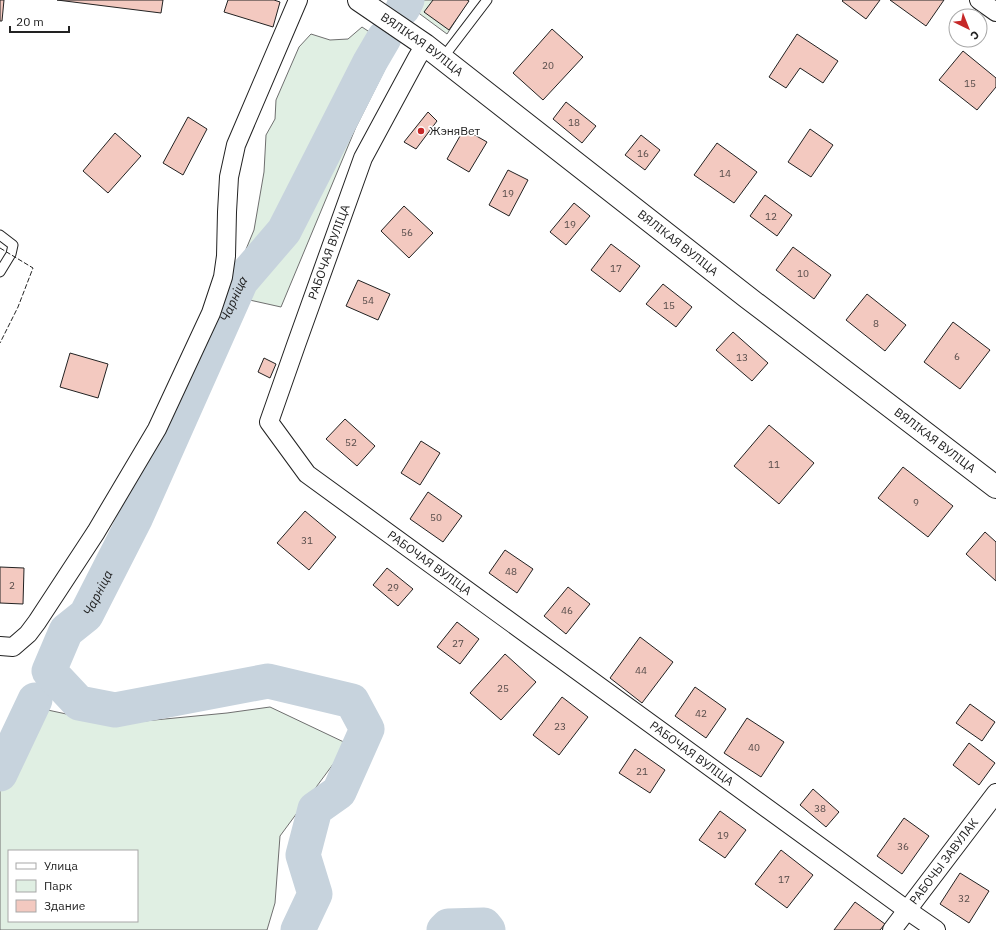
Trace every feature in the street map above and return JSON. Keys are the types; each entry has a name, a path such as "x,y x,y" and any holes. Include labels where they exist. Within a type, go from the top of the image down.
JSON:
{"main road":[{"name":"ВЯЛІКАЯ ВУЛІЦА","path":"359,0 425,45 747,297 996,487"}],"street":[{"path":"6,647 28,634 96,532 158,429 211,313 223,277 226,256 229,177 236,145 298,0"},
{"path":"979,0 996,12"},
{"name":"РАБОЧАЯ ВУЛІЦА","path":"425,45 363,158 269,422 307,474 936,930"},
{"name":"РАБОЧЫ ЗАВУЛАК","path":"892,930 996,793"}],"lane":[{"path":"442,59 487,0"},
{"path":"0,235 13,245 11,254 0,272"}],"green space":[{"path":"401,0 469,0 447,34"},
{"path":"362,27 395,49 356,127 281,307 227,295 254,230 264,172 266,135 275,119 276,100 299,47 311,34 330,40 348,39"},
{"path":"29,706 113,724 227,713 270,707 348,744 280,836 275,903 267,930 0,930 0,779"}],"building":[{"path":"0,0 4,0 2,21 0,21"},
{"path":"57,0 163,0 161,13"},
{"path":"228,0 274,0 280,2 273,27 224,12"},
{"path":"433,0 469,1 449,30 424,12"},
{"path":"880,0 866,19 842,1"},
{"path":"890,0 944,0 926,26"},
{"path":"552,29 583,57 543,100 513,73"},
{"path":"797,34 838,61 823,83 800,68 786,88 769,77"},
{"path":"963,51 996,78 996,87 977,110 939,80"},
{"path":"566,102 596,126 582,143 553,119"},
{"name":"ЖэняВет","path":"428,112 437,121 416,149 404,142"},
{"path":"188,117 207,129 183,175 163,163"},
{"path":"464,129 487,142 469,172 447,159"},
{"path":"810,129 833,145 811,177 788,162"},
{"path":"115,133 141,156 108,193 83,171"},
{"path":"641,135 660,150 645,170 625,155"},
{"path":"717,143 757,172 734,203 694,175"},
{"path":"508,170 528,180 509,216 489,205"},
{"path":"765,195 792,215 777,236 750,216"},
{"path":"574,203 590,216 566,245 550,232"},
{"path":"404,206 433,233 409,258 381,231"},
{"path":"611,244 640,266 620,292 591,270"},
{"path":"793,247 831,275 814,299 776,270"},
{"path":"358,280 390,294 378,320 346,306"},
{"path":"663,284 692,307 676,327 646,304"},
{"path":"867,294 906,325 885,351 846,320"},
{"path":"953,322 990,350 960,389 924,362"},
{"path":"733,332 768,363 752,381 716,350"},
{"path":"70,353 108,364 98,398 60,387"},
{"path":"264,358 276,364 270,378 258,372"},
{"path":"345,419 375,446 357,466 326,439"},
{"path":"769,425 814,463 779,504 734,466"},
{"path":"421,441 440,453 420,485 401,473"},
{"path":"903,467 953,506 928,537 878,498"},
{"path":"428,492 462,516 443,542 410,519"},
{"path":"305,511 336,537 309,570 277,543"},
{"path":"985,532 996,542 996,581 966,554"},
{"path":"505,550 533,569 517,593 489,573"},
{"path":"0,567 24,568 23,604 0,603"},
{"path":"387,568 413,589 398,606 373,585"},
{"path":"568,587 590,604 566,634 544,616"},
{"path":"457,622 479,639 460,664 437,647"},
{"path":"640,637 673,662 642,703 610,678"},
{"path":"505,654 536,682 501,720 470,693"},
{"path":"695,687 726,709 706,738 675,716"},
{"path":"562,697 588,717 559,755 533,735"},
{"path":"970,704 995,722 982,741 956,723"},
{"path":"747,718 784,742 761,777 724,753"},
{"path":"969,743 995,763 979,785 953,765"},
{"path":"635,749 665,770 650,793 619,773"},
{"path":"813,789 839,812 826,827 800,805"},
{"path":"720,811 746,830 725,858 699,840"},
{"path":"904,818 929,836 902,874 877,856"},
{"path":"781,850 813,875 787,908 755,884"},
{"path":"960,873 989,891 969,923 940,904"},
{"path":"855,902 885,924 880,930 834,930"}],"waterway":[{"name":"Чарніца","path":"403,8 407,0"},
{"name":"Чарніца","path":"298,930 315,894 303,855 315,809 339,792 367,729 352,701 268,681 115,710 79,703 49,671 66,631 86,615 136,517 241,281 284,231 370,62 384,38"},
{"path":"0,774 35,700"},
{"name":"Чарніца","path":"444,930 448,926 484,925 488,930"}],"fence":[{"path":"0,248 33,268 18,307 0,343"}],"place":[{"name":"ЖэняВет","path":"421,131"}]}
